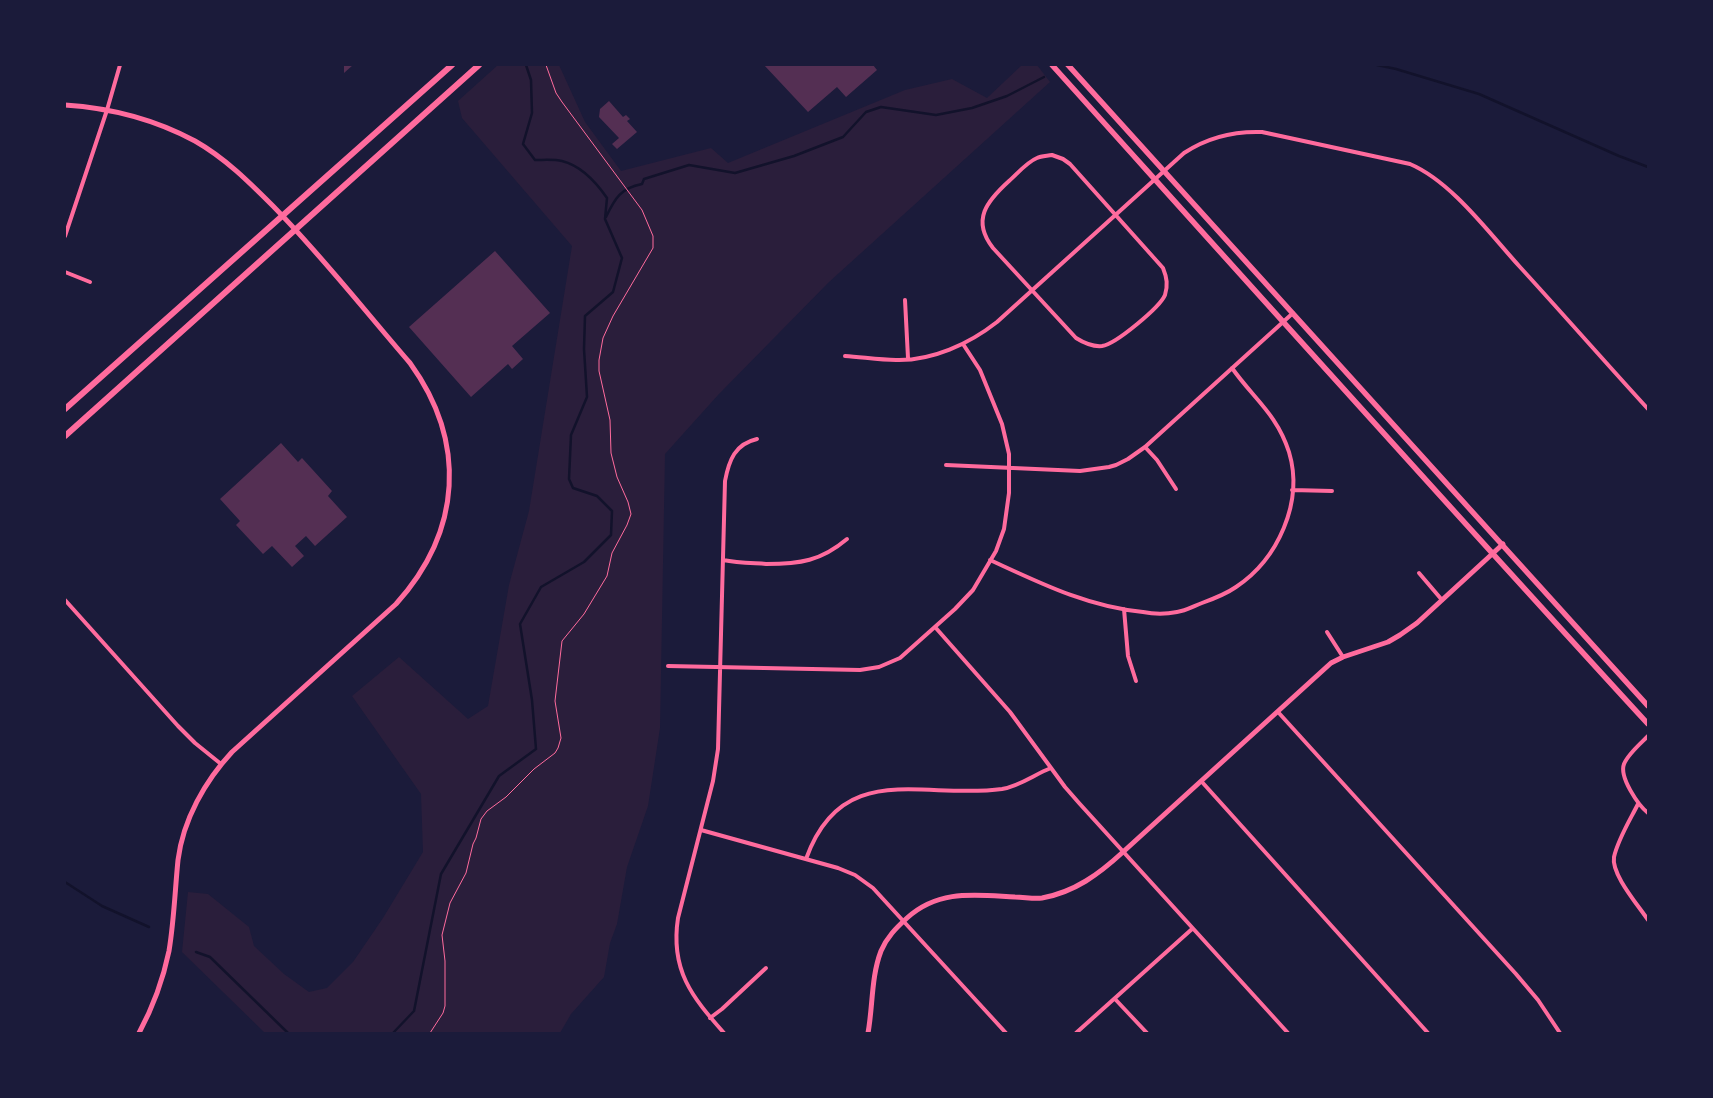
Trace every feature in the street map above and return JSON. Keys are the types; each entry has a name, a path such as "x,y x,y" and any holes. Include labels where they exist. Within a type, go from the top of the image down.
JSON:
{"main road":[{"path":"65,409 452,65"},
{"path":"65,436 478,65"},
{"path":"1052,65 1492,554 1648,724"},
{"path":"1068,65 1648,706"}],"street":[{"path":"65,236 120,65"},
{"path":"65,105 107,110 145,119 167,128 196,142 226,162 248,180 296,228 421,378 438,412 446,439 449,458 449,496 446,514 426,566 409,590 221,764 204,790 190,817 183,837 178,859 166,963 156,997 139,1033"},
{"path":"845,356 898,360 934,355 980,335 997,322 1184,154 1202,142 1225,134 1250,131 1276,134 1394,160 1420,168 1439,180 1648,409"},
{"path":"1052,155 1063,158 1074,168 1116,214 1163,268 1167,279 1167,286 1164,297 1158,305 1119,339 1111,344 1101,346 1088,344 1076,338 988,241 983,228 982,218 986,205 994,195 1035,158 1052,155"},
{"path":"65,272 90,282"},
{"path":"905,300 908,358"},
{"path":"946,465 1080,471 1108,467 1128,459 1145,447 1293,313"},
{"path":"668,666 870,669 888,664 900,658 973,590 996,551 1004,529 1009,493 1010,454 1002,424 980,370 963,344"},
{"path":"990,560 1056,590 1102,606 1144,613 1177,612 1234,589 1245,581 1264,562 1278,540 1288,516 1292,490 1292,465 1280,429 1268,411 1232,368"},
{"path":"724,1033 710,1018 686,985 679,966 675,943 678,918 714,781 718,749 725,481 732,458 738,449 746,442 757,439"},
{"path":"1145,447 1157,460 1176,490"},
{"path":"1292,490 1332,491"},
{"path":"723,560 738,563 789,564 803,562 823,556 847,539"},
{"path":"868,1033 878,960 887,938 915,911 931,902 956,895 1040,898 1055,894 1100,873 1331,663 1400,636 1417,623 1503,544"},
{"path":"1419,573 1442,600"},
{"path":"65,600 184,731 221,764"},
{"path":"1124,610 1128,656 1136,680"},
{"path":"935,627 1010,712 1079,803 1288,1033"},
{"path":"1327,632 1343,657"},
{"path":"1278,712 1516,974 1538,1000 1560,1033"},
{"path":"1648,736 1624,764 1623,773 1638,804 1648,813"},
{"path":"806,858 812,841 827,819 843,805 862,795 892,789 986,790 1004,788 1020,783 1051,768"},
{"path":"1202,782 1428,1033"},
{"path":"1638,804 1620,840 1614,857 1614,866 1618,876 1648,920"},
{"path":"701,830 806,858 856,875 873,888 1006,1033"},
{"path":"1076,1033 1192,929"},
{"path":"710,1018 735,998 766,968"},
{"path":"1115,998 1147,1033"}],"path":[{"path":"430,1033 443,1013 445,1006 445,961 442,936 447,913 450,903 466,873 481,819 487,810 506,797 534,769 555,754 558,748 561,738 555,700 562,641 584,614 607,576 612,553 631,514 617,477 611,453 610,420 599,371 599,360 604,338 613,316 653,248 653,236 642,210 556,93 546,65"}],"shaded area":[{"path":"498,65 559,65 585,122 621,171 711,148 728,163 905,90 952,79 987,98 1022,65 1037,65 1050,82 829,282 718,395 665,454 660,728 648,806 627,867 617,924 610,943 604,977 571,1014 560,1033 265,1033 182,952 188,892 208,894 249,927 254,946 284,974 309,992 327,988 353,962 383,918 423,852 421,794 352,696 399,657 468,719 488,706 509,585 529,511 572,246 462,118 458,101"}],"building":[{"path":"344,65 353,65 344,73"},
{"path":"764,65 873,65 877,70 846,97 837,87 808,112"},
{"path":"609,101 623,117 626,115 630,119 627,121 637,132 617,149 612,144 619,138 599,117 600,109"},
{"path":"495,251 550,313 512,346 523,359 512,369 508,364 471,397 409,327"},
{"path":"281,443 298,462 302,458 332,491 328,496 347,517 315,546 306,536 295,546 304,556 292,567 272,546 263,554 236,525 240,521 220,499"}],"waterway":[{"path":"393,1033 414,1011 441,874 499,776 536,749 532,700 520,624 541,587 584,562 611,535 612,511 597,496 573,488 569,479 571,435 587,397 584,349 585,316 613,292 622,258 605,219 607,198 598,186 588,175 569,163 556,160 535,160 523,144 532,113 531,80 526,65"},
{"path":"1377,65 1479,94 1648,167"},
{"path":"606,217 612,204 620,195 629,188 642,184 644,179 689,165 735,173 794,156 843,137 866,112 881,107 936,115 972,108 1007,96 1044,77"},
{"path":"65,882 102,906 149,927"},
{"path":"196,952 210,957 288,1033"}]}
